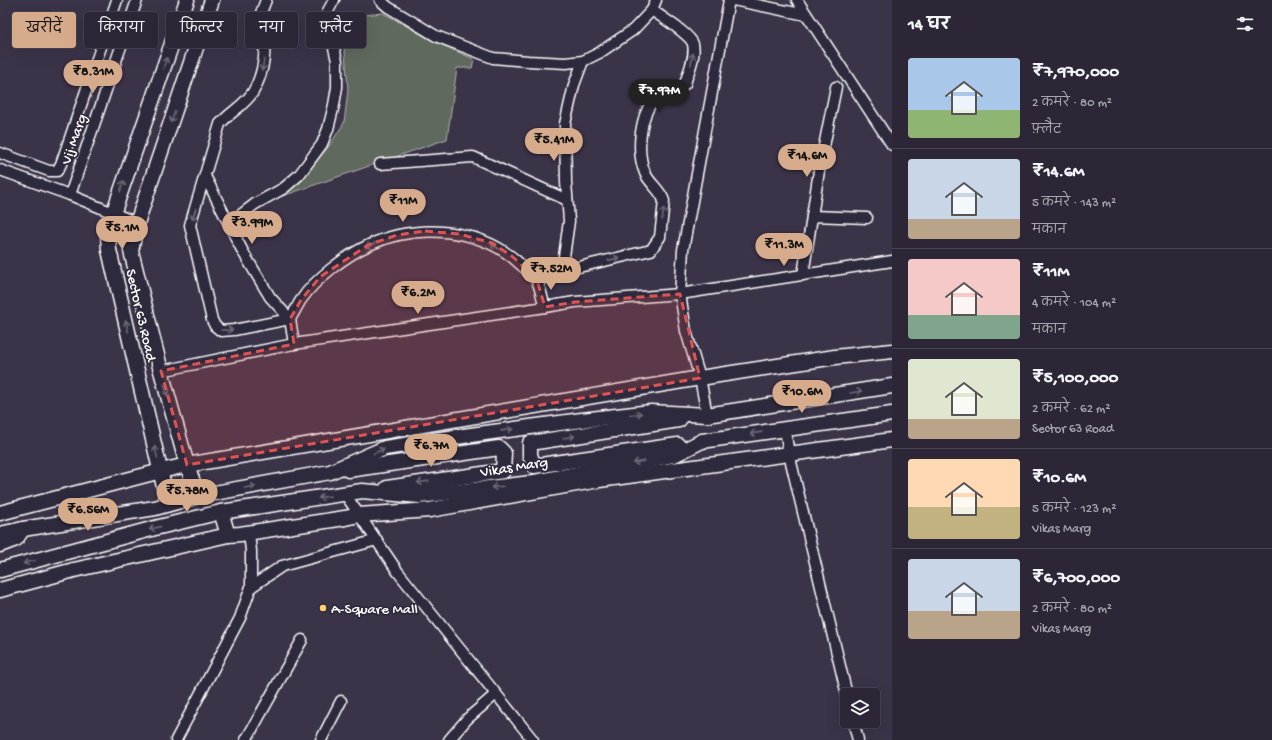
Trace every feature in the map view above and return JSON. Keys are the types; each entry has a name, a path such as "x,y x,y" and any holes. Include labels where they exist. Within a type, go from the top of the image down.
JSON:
{"street":[{"path":"0,153 49,171 57,171 61,164 116,0"},
{"name":"Vij Marg","path":"70,195 137,0"},
{"name":"Sector 63 Road","path":"168,504 109,250 108,236 113,214 187,0"},
{"name":"Sector 63 Road","path":"198,496 187,465 161,371 131,252 137,223 212,0"},
{"path":"266,0 260,17 264,44 262,70 253,92 243,106 226,116 220,124 190,225 212,320 215,326 221,331 234,330 290,319 301,300 320,278 343,260 368,245 397,235 425,231 459,234 492,243 513,257 537,280 545,307"},
{"path":"229,224 252,207 284,188 298,175 322,144 328,130 337,87 337,61 328,21 328,11 334,0"},
{"path":"380,0 388,7 436,36 493,58 528,62 566,63 583,61 599,53 633,30 652,10 656,0"},
{"path":"707,415 700,378 686,331 680,294 683,250 729,0"},
{"path":"733,0 806,15"},
{"path":"797,0 892,145"},
{"path":"537,280 562,271 651,250 660,237 664,201 663,196 646,174 640,158 643,123 652,102 660,94 677,89 684,84 693,55 693,44 689,37 652,10"},
{"path":"562,271 569,221 565,124 574,85 583,61"},
{"path":"803,275 819,171 836,87"},
{"path":"380,164 473,157 567,200"},
{"path":"0,170 70,195 137,223"},
{"path":"205,176 243,252 270,297 290,319 294,344"},
{"path":"812,216 866,218"},
{"path":"161,371 294,344 575,302 680,294 892,261"},
{"path":"0,513 187,465 700,378 892,350"},
{"path":"702,441 534,466 530,456 530,443 892,386"},
{"path":"330,472 385,448 456,437 651,412 707,415"},
{"name":"Vikas Marg","path":"0,570 161,526 221,512 362,491 420,496 523,484 674,455 702,441 892,414"},
{"path":"785,429 789,454 845,688"},
{"path":"0,590 74,570 228,535 360,515 430,510 599,480 892,440"},
{"path":"0,534 155,508 198,496 330,472 499,448 504,453 503,471 362,491"},
{"path":"346,494 398,572 533,740"},
{"path":"221,512 228,535"},
{"path":"0,545 16,539 23,529"},
{"path":"176,740 240,618 251,587 251,551 249,533"},
{"path":"251,587 282,566 377,540"},
{"path":"246,740 302,640"},
{"path":"449,740 467,719 496,694"},
{"path":"321,740 341,701"},
{"path":"855,728 858,740"}],"highlighted area":[{"path":"425,231 459,234 492,243 513,257 537,280 545,307 575,302 680,294 700,378 187,465 161,371 294,344 290,319 301,300 320,277 368,245 397,235"}],"green space":[{"path":"383,13 437,43 474,59 472,68 457,68 447,139 274,199 308,172 329,146 344,123 348,90 344,48 366,48 366,15"}],"place":[{"name":"A-Square Mall","path":"323,608"}]}
